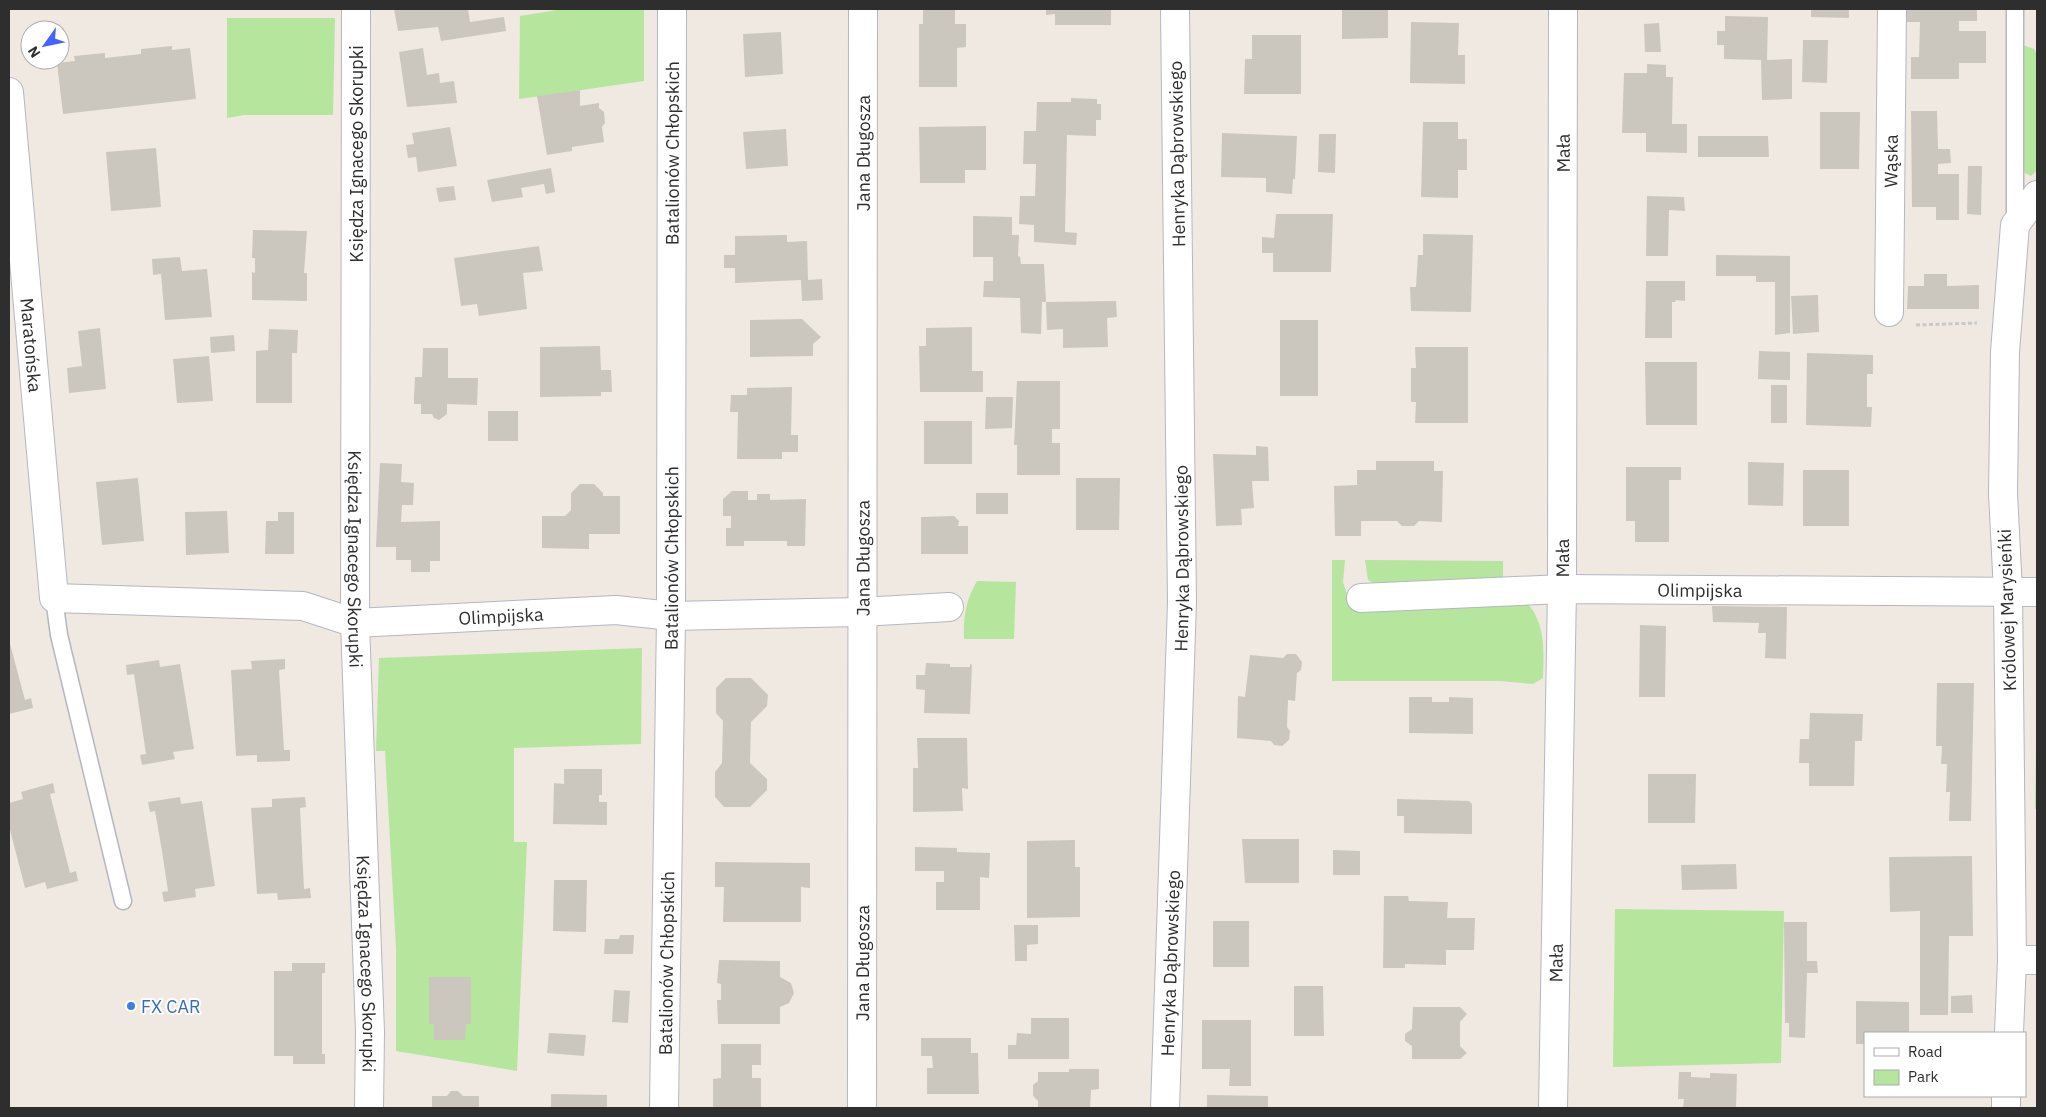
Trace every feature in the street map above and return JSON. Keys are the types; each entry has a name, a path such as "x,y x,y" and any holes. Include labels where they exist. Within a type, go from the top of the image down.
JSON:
{"street":[{"name":"Księdza Ignacego Skorupki","path":"356,9 354,623 370,1032 369,1108"},
{"name":"Batalionów Chłopskich","path":"664,1108 671,616 672,9"},
{"name":"Jana Długosza","path":"862,1108 863,9"},
{"name":"Henryka Dąbrowskiego","path":"1165,1108 1182,602 1175,9"},
{"name":"Mała","path":"1553,1108 1562,589 1563,9"},
{"name":"Wąska","path":"1889,312 1892,9"},
{"name":"Maratońska","path":"9,92 54,598"},
{"path":"2015,225 2037,195"},
{"name":"Królowej Marysieńki","path":"2009,1032 2024,960 2003,494 2004,352 2015,225"},
{"name":"Olimpijska","path":"1361,598 1562,589 2037,592"},
{"name":"Olimpijska","path":"54,598 303,606 354,623 616,610 671,616 861,612 949,607"}],"lane":[{"path":"2014,9 2015,225"},
{"path":"54,598 58,635 123,901"}],"path":[{"path":"1889,312 1891,322 1896,326 2008,322"}],"green space":[{"path":"563,9 644,9 644,81 519,99 520,16"},
{"path":"227,18 335,18 333,115 244,115 227,118"},
{"path":"2023,45 2034,49 2037,54 2037,170 2031,176 2025,173 2020,157"},
{"path":"1332,560 1345,560 1343,582 1350,603 1525,601 1532,609 1540,627 1544,658 1543,678 1533,684 1500,681 1332,681"},
{"path":"1365,560 1503,561 1503,586 1377,585 1368,580"},
{"path":"977,581 1016,582 1014,639 964,639 966,609"},
{"path":"642,648 641,744 514,748 514,842 527,842 517,1071 396,1051 396,948 385,751 376,751 379,658"},
{"path":"2037,683 2037,809 2035,809"},
{"path":"1615,909 1784,911 1781,1063 1613,1067"}],"building":[{"path":"394,9 468,9 470,22 504,17 506,31 441,41 438,27 398,31"},
{"path":"923,9 955,9 955,24 966,24 966,47 957,48 957,87 919,87 919,24 923,24"},
{"path":"1046,9 1111,9 1111,25 1055,25 1055,14 1046,15"},
{"path":"1342,9 1388,9 1388,38 1342,39"},
{"path":"1811,9 1849,9 1849,18 1811,17"},
{"path":"1906,9 1977,9 1977,21 1959,21 1959,31 1986,31 1986,63 1959,63 1959,79 1911,79 1911,57 1919,57 1920,22 1906,22"},
{"path":"1725,16 1768,17 1767,60 1792,59 1792,99 1762,100 1761,60 1724,59 1724,45 1717,45 1717,31 1725,31"},
{"path":"1411,22 1459,23 1458,55 1465,55 1465,84 1410,83"},
{"path":"1659,23 1661,52 1645,52 1644,24"},
{"path":"781,32 783,74 745,77 743,34"},
{"path":"1252,35 1301,35 1301,94 1244,94 1245,59 1252,59"},
{"path":"1803,40 1828,40 1827,83 1802,82"},
{"path":"172,46 172,50 190,48 196,99 63,114 58,70 70,70 70,62 75,61 74,56 105,53 105,58 141,54 141,49"},
{"path":"423,48 427,75 439,73 440,83 454,81 457,103 407,107 399,52"},
{"path":"1647,64 1666,65 1666,77 1673,77 1672,124 1687,124 1687,153 1646,152 1646,133 1622,133 1624,73 1647,73"},
{"path":"580,90 580,106 599,103 599,108 604,112 605,123 602,127 604,142 572,147 572,151 547,155 537,96"},
{"path":"1071,98 1097,99 1097,104 1101,104 1101,120 1096,120 1096,136 1067,135 1065,232 1077,233 1076,245 1034,242 1034,225 1019,224 1020,196 1035,196 1036,164 1023,164 1024,131 1036,131 1037,102 1071,102"},
{"path":"1911,111 1937,111 1938,149 1950,149 1951,163 1938,164 1938,174 1959,174 1959,220 1936,220 1936,207 1912,207"},
{"path":"1820,112 1860,112 1859,169 1820,169"},
{"path":"1423,122 1458,122 1458,139 1467,139 1467,170 1458,170 1458,198 1421,197"},
{"path":"986,126 986,170 965,170 965,183 920,183 919,127"},
{"path":"450,127 457,166 418,172 416,157 408,158 406,145 414,144 412,133"},
{"path":"786,129 788,166 746,169 743,132"},
{"path":"1222,133 1297,136 1295,179 1293,179 1292,194 1266,192 1266,178 1221,177"},
{"path":"1319,134 1336,134 1335,173 1318,172"},
{"path":"1698,136 1768,136 1769,157 1698,157"},
{"path":"156,148 161,207 111,211 106,152"},
{"path":"1968,166 1982,166 1981,215 1967,214"},
{"path":"551,168 555,192 546,194 544,184 521,188 523,197 492,202 487,180"},
{"path":"454,186 456,200 439,202 436,188"},
{"path":"1647,196 1684,197 1685,211 1669,210 1668,256 1646,256"},
{"path":"1276,214 1333,214 1331,272 1273,272 1273,253 1262,253 1262,237 1274,238"},
{"path":"973,216 1012,217 1012,235 1019,235 1018,256 1020,257 1021,264 1044,264 1046,302 1042,302 1041,334 1021,333 1020,298 983,297 984,281 993,281 993,257 973,257"},
{"path":"253,230 307,231 304,273 307,273 307,301 252,300 252,272 255,273 255,258 252,258"},
{"path":"1423,234 1473,235 1471,312 1411,311 1410,287 1416,287 1418,255 1423,255"},
{"path":"787,235 787,242 807,241 808,280 822,279 823,300 802,301 801,280 735,283 735,268 724,268 724,255 735,255 735,236"},
{"path":"539,246 543,271 523,273 527,309 479,316 477,304 461,306 454,258"},
{"path":"1716,255 1790,256 1790,333 1775,335 1775,282 1756,282 1756,276 1716,276"},
{"path":"180,257 182,271 207,269 212,317 165,320 161,274 153,275 152,259"},
{"path":"1924,274 1947,274 1947,286 1979,285 1979,309 1907,309 1908,286 1924,286"},
{"path":"1646,281 1685,281 1685,301 1675,300 1676,302 1672,302 1672,338 1645,338"},
{"path":"1818,295 1819,332 1793,334 1791,296"},
{"path":"1116,301 1117,317 1107,318 1108,347 1063,348 1063,329 1047,330 1046,302"},
{"path":"802,319 821,337 813,344 813,356 750,357 750,320"},
{"path":"1280,320 1318,320 1318,396 1280,396"},
{"path":"972,327 972,371 983,371 983,392 920,392 919,346 926,346 926,328"},
{"path":"100,328 106,389 69,393 67,368 82,366 78,331"},
{"path":"269,329 298,330 297,353 292,353 292,403 256,403 256,351 268,350"},
{"path":"234,335 235,351 211,353 210,337"},
{"path":"600,346 601,370 611,370 612,392 601,392 601,396 540,397 540,347"},
{"path":"1415,347 1468,347 1468,423 1415,423 1416,402 1411,402 1411,368 1416,368"},
{"path":"423,348 448,348 448,378 478,378 477,405 447,404 447,414 439,420 434,418 432,414 421,414 421,404 414,404 414,397 415,377 422,377"},
{"path":"1759,351 1790,352 1790,380 1758,379"},
{"path":"1807,353 1873,355 1873,374 1867,374 1867,407 1872,407 1871,427 1806,425"},
{"path":"209,356 213,401 177,403 173,359"},
{"path":"1645,362 1697,362 1697,425 1646,425"},
{"path":"1017,381 1060,381 1060,429 1052,429 1052,443 1060,443 1060,475 1017,475 1017,445 1014,445"},
{"path":"1771,385 1787,385 1787,423 1771,423"},
{"path":"792,387 791,435 798,435 798,452 782,452 782,459 737,459 738,412 730,412 731,395 747,395 747,388"},
{"path":"986,397 1013,397 1012,428 985,429"},
{"path":"488,411 518,411 518,441 488,441"},
{"path":"924,421 972,421 972,464 924,464"},
{"path":"1256,446 1268,447 1269,481 1252,481 1254,508 1241,509 1242,525 1216,526 1213,454 1256,455"},
{"path":"1376,461 1434,461 1434,471 1443,471 1442,522 1419,521 1414,526 1402,526 1397,521 1361,521 1361,536 1335,536 1334,486 1357,485 1357,470 1376,470"},
{"path":"1748,462 1784,463 1783,506 1748,505"},
{"path":"380,463 402,464 401,482 414,483 413,505 402,505 401,522 440,521 440,561 430,561 430,572 411,572 411,560 396,560 396,547 376,547"},
{"path":"1626,467 1681,467 1681,480 1669,480 1669,542 1635,542 1635,521 1626,521"},
{"path":"1803,470 1849,470 1849,526 1803,526"},
{"path":"138,478 144,541 102,545 96,482"},
{"path":"1076,478 1120,478 1119,530 1076,530"},
{"path":"580,484 594,484 603,493 603,496 620,496 620,534 589,534 589,549 542,548 542,516 565,516 571,510 571,493"},
{"path":"732,491 748,491 748,500 757,500 757,494 770,494 770,500 806,499 805,546 787,546 787,541 744,541 744,546 726,546 726,528 731,528 731,516 723,516 723,499"},
{"path":"976,493 1008,493 1008,514 976,514"},
{"path":"227,511 229,553 186,555 185,512"},
{"path":"278,512 294,512 294,554 265,554 266,521 278,521"},
{"path":"954,516 959,521 958,526 968,526 968,554 921,554 921,517"},
{"path":"1712,606 1787,607 1786,659 1765,658 1766,633 1758,633 1759,623 1713,622"},
{"path":"1640,625 1666,626 1665,697 1639,697"},
{"path":"9,640 25,700 31,698 33,708 9,714"},
{"path":"1287,654 1296,654 1302,662 1301,670 1297,673 1295,701 1288,700 1287,727 1290,731 1289,740 1282,746 1274,745 1271,741 1237,738 1238,696 1245,697 1250,655 1283,658"},
{"path":"285,659 285,669 279,670 284,750 290,750 290,761 257,762 257,755 236,756 231,670 252,669 251,661"},
{"path":"159,660 160,667 180,664 194,749 173,752 175,759 142,765 140,755 146,754 134,674 127,675 126,665"},
{"path":"926,663 950,664 950,667 970,667 970,664 972,665 970,714 924,713 925,690 916,689 916,675 925,675"},
{"path":"726,678 751,678 768,695 767,706 751,722 750,763 767,779 767,790 750,807 724,807 715,797 715,772 722,763 723,721 716,713 716,688"},
{"path":"1937,683 1974,683 1971,821 1949,821 1950,792 1946,792 1947,764 1941,764 1942,746 1936,746"},
{"path":"1409,697 1432,697 1432,702 1449,702 1449,697 1473,698 1473,734 1409,733"},
{"path":"1810,713 1863,714 1862,741 1855,741 1854,786 1809,786 1809,763 1799,763 1800,739 1809,739"},
{"path":"917,738 967,738 968,789 962,788 963,811 913,812 913,768 918,768"},
{"path":"564,769 602,769 602,795 599,795 599,802 607,802 607,825 553,824 554,783 564,784"},
{"path":"1648,774 1696,774 1695,823 1648,823"},
{"path":"53,783 55,793 50,794 70,873 76,871 78,881 47,889 45,882 25,888 9,826 9,803 23,799 21,792"},
{"path":"180,797 181,804 202,801 215,886 195,889 196,897 164,902 162,892 168,891 162,851 155,811 150,812 148,802"},
{"path":"305,797 306,807 300,808 304,889 310,888 311,898 278,900 277,893 257,894 251,808 272,807 272,799"},
{"path":"1397,799 1469,801 1472,804 1472,834 1404,833 1404,816 1397,816"},
{"path":"1242,839 1299,839 1299,883 1245,883"},
{"path":"1075,840 1075,867 1080,867 1080,917 1027,918 1027,841"},
{"path":"915,847 957,848 957,852 990,853 989,878 980,877 980,910 936,910 936,882 944,882 944,871 915,871"},
{"path":"1333,850 1360,851 1360,875 1333,875"},
{"path":"1972,856 1973,936 1949,936 1948,1015 1920,1015 1920,911 1890,912 1889,857"},
{"path":"715,862 810,863 810,888 801,887 801,922 723,922 724,887 715,887"},
{"path":"1736,864 1737,889 1682,890 1681,865"},
{"path":"554,880 587,880 586,932 553,931"},
{"path":"1384,896 1408,896 1409,901 1448,902 1447,918 1475,918 1474,950 1446,950 1446,965 1405,964 1405,968 1383,968"},
{"path":"1213,921 1249,921 1249,967 1213,967"},
{"path":"1784,922 1807,922 1807,961 1817,961 1818,973 1807,973 1805,1038 1789,1037 1789,1023 1785,1023"},
{"path":"1014,925 1038,925 1038,944 1027,945 1027,961 1015,961"},
{"path":"620,935 634,935 633,954 604,954 605,939 619,939"},
{"path":"719,960 780,961 780,977 791,983 794,993 789,1003 780,1007 780,1024 718,1024 717,1000 721,1000 721,984 717,983"},
{"path":"292,963 325,963 325,973 322,973 322,1054 325,1054 325,1064 293,1064 293,1056 274,1056 274,971 292,971"},
{"path":"429,977 471,977 471,1024 466,1024 465,1040 434,1040 434,1024 429,1024"},
{"path":"1294,986 1323,986 1324,1036 1294,1036"},
{"path":"614,990 630,991 628,1023 612,1022"},
{"path":"1972,995 1973,1013 1951,1013 1951,996"},
{"path":"1856,1001 1909,1002 1909,1032 1864,1032 1864,1044 1856,1044"},
{"path":"1413,1007 1460,1007 1467,1014 1460,1022 1460,1046 1467,1053 1460,1059 1412,1059 1412,1046 1405,1041 1405,1034 1412,1029"},
{"path":"1031,1018 1069,1018 1069,1059 1008,1059 1008,1045 1016,1045 1017,1033 1031,1034"},
{"path":"1202,1020 1251,1020 1251,1086 1229,1086 1230,1069 1202,1069"},
{"path":"549,1033 586,1035 584,1056 547,1053"},
{"path":"921,1038 971,1038 971,1053 978,1053 979,1094 927,1094 927,1068 933,1068 932,1056 921,1056"},
{"path":"721,1044 761,1044 761,1065 752,1065 752,1078 761,1078 761,1108 713,1108 713,1079 721,1078"},
{"path":"1069,1069 1099,1069 1099,1089 1091,1090 1090,1108 1038,1107 1038,1101 1033,1096 1033,1085 1038,1081 1038,1072 1069,1072"},
{"path":"1679,1072 1691,1072 1691,1077 1710,1078 1710,1073 1737,1074 1736,1108 1683,1108 1684,1099 1678,1099"},
{"path":"451,1091 458,1091 463,1096 479,1096 479,1108 432,1108 432,1096 447,1096"},
{"path":"551,1094 607,1095 607,1108 551,1108"},
{"path":"1207,1095 1268,1096 1268,1108 1207,1108"}],"place":[{"name":"FX CAR","path":"131,1006"}]}
